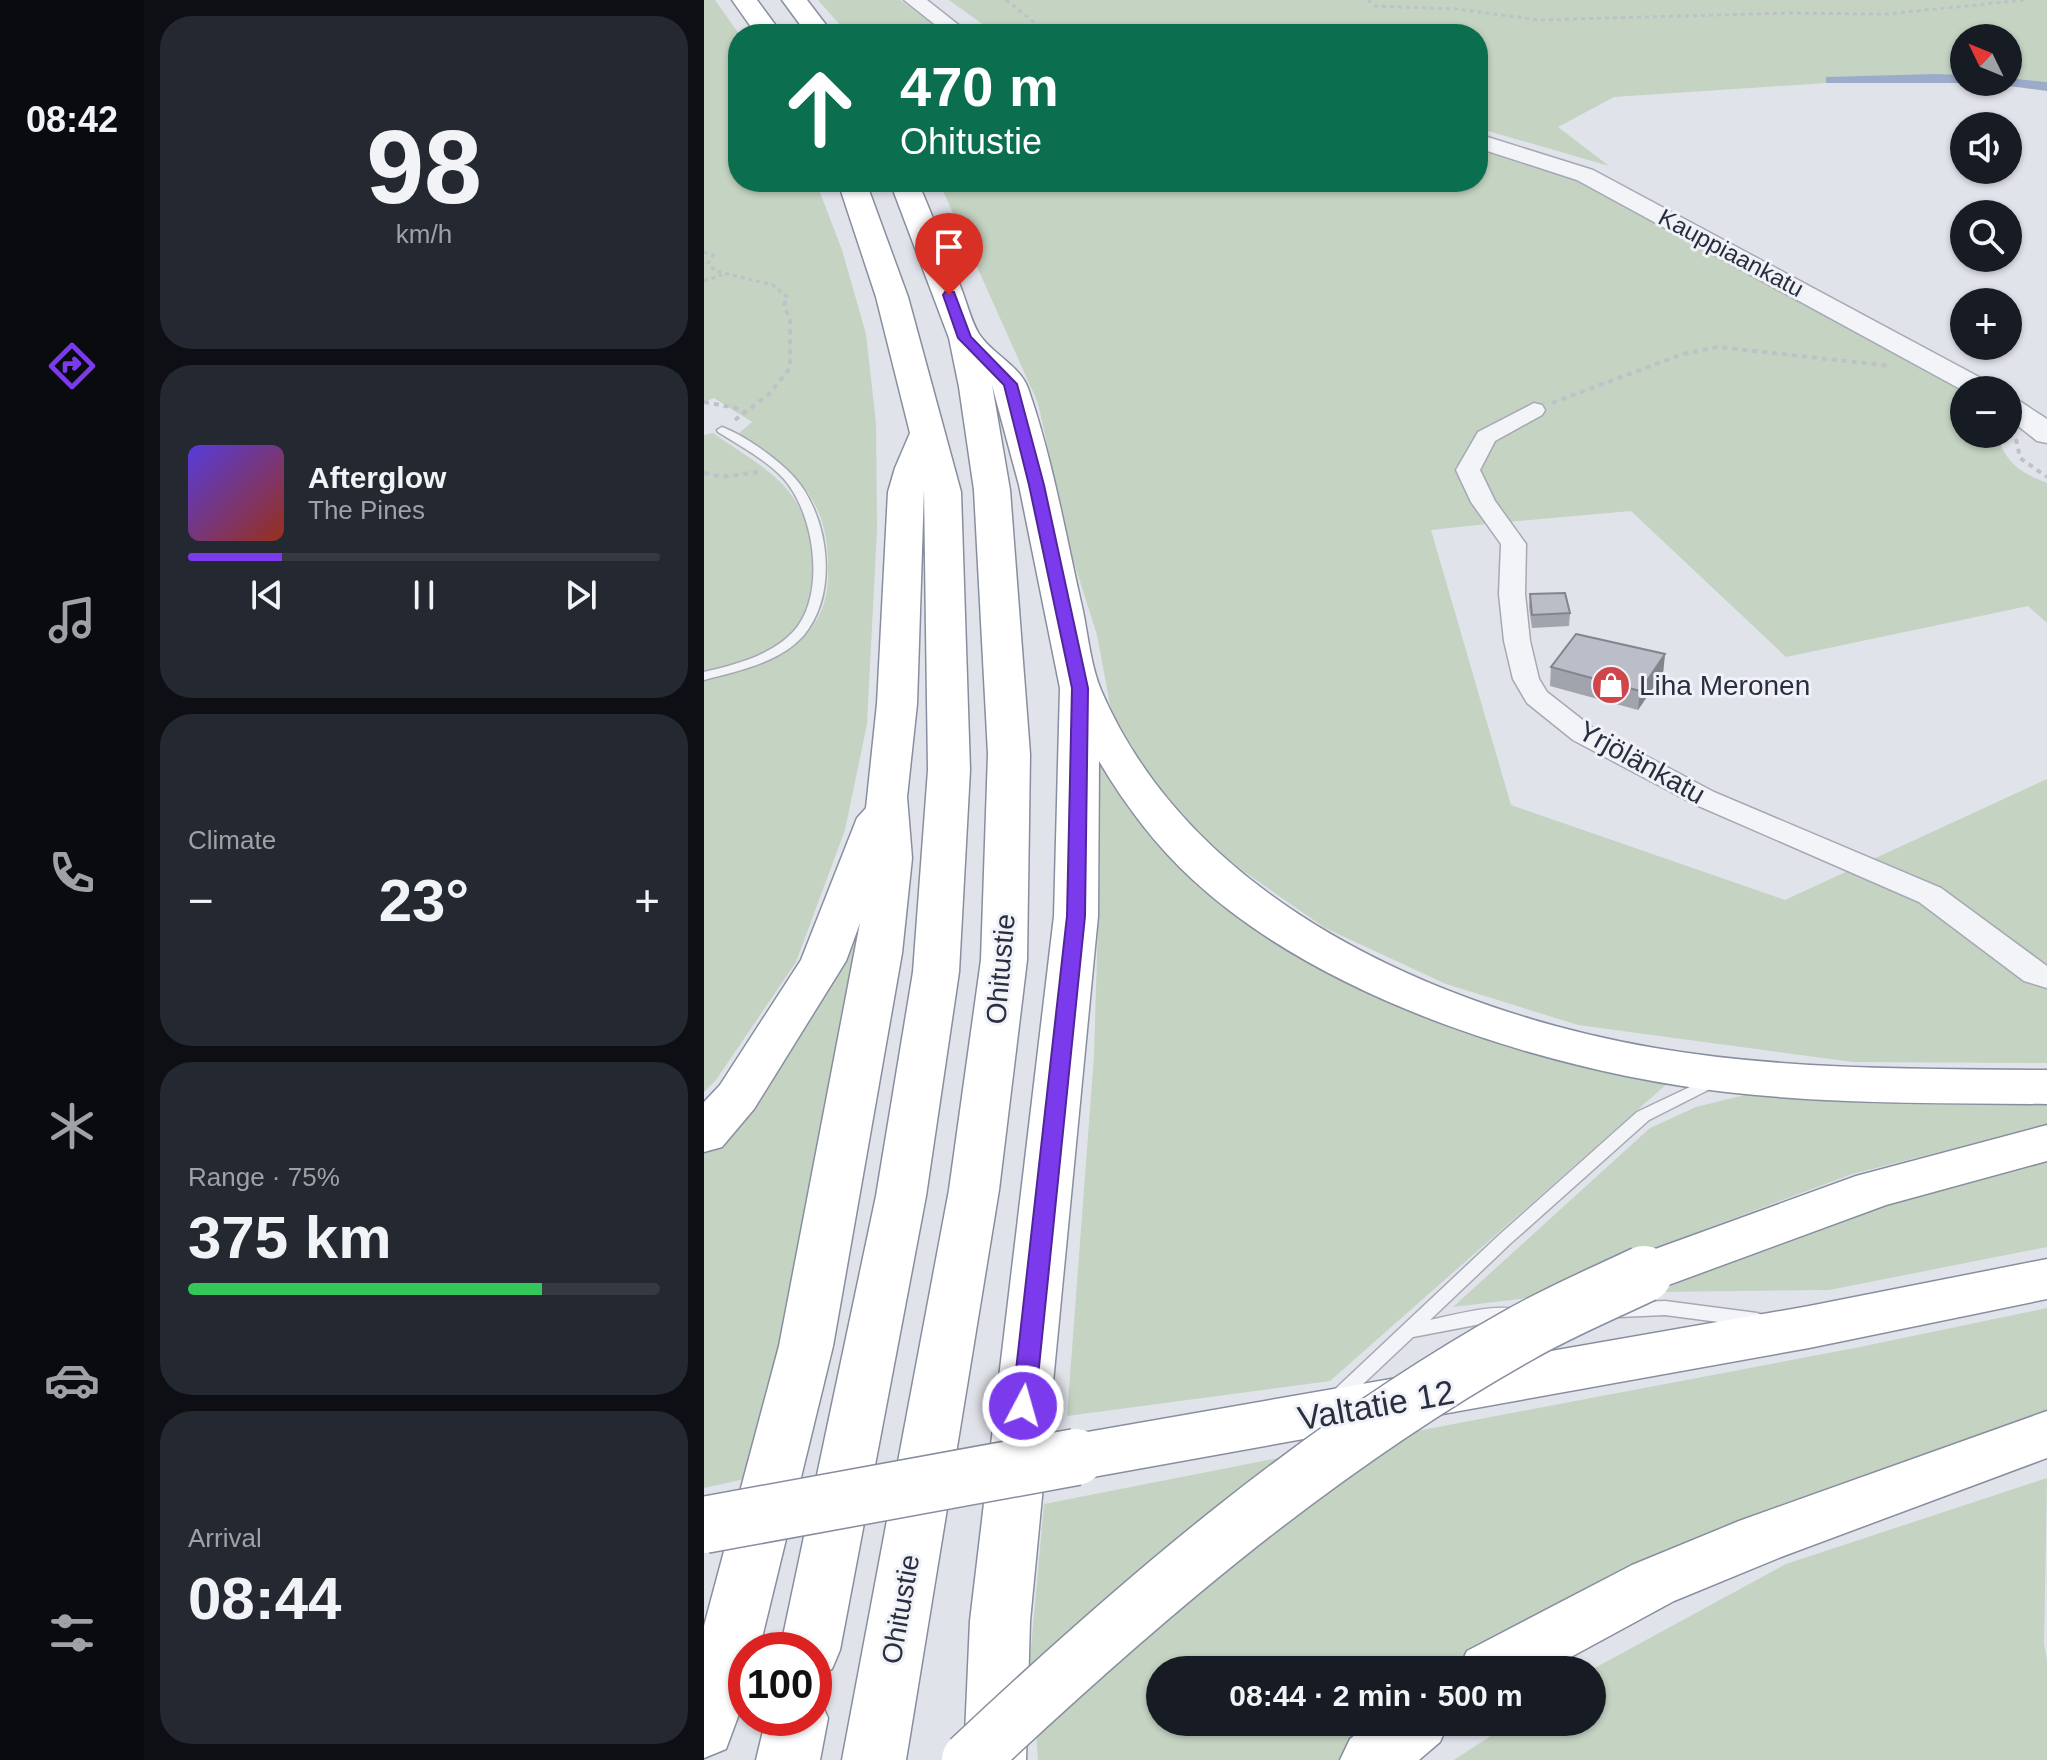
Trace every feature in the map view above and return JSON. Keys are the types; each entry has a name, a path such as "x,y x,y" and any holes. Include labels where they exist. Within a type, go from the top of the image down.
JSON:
{"highway":[{"path":"744,0 762,24"},
{"path":"794,0 812,24"},
{"path":"814,1632 901,1196 936,972 949,755 943,492 892,297 855,192"},
{"name":"Ohitustie","path":"874,1760 974,1190 1004,960 1009,754 992,490 965,338 908,192"},
{"path":"965,338 1010,384 1037,485 1080,688 1076,916 1000,1621 997,1760"},
{"path":"704,1729 722,1674 806,1346 879,953 890,858 886,797 897,704 906,492 912,468 927,434"},
{"path":"1080,688 1131,778 1159,819 1204,865 1263,913 1322,949 1417,995 1606,1055 1724,1075 1886,1086 2047,1087"},
{"path":"704,1134 746,1084 823,961 886,797"},
{"path":"970,1760 1097,1641 1297,1478 1397,1409 1520,1334 1644,1274 1874,1189 2047,1143"},
{"name":"Valtatie 12","path":"704,1525 1809,1327 2047,1279"},
{"path":"1514,1656 1667,1578 1760,1539 2047,1434"},
{"path":"788,1760 793,1736"},
{"path":"1372,1760 1401,1736"}],"street":[{"path":"914,0 946,24"},
{"name":"Kauppiaankatu","path":"1488,144 1585,175 1957,376"},
{"path":"2022,404 2047,413"},
{"name":"Yrjölänkatu","path":"1534,410 1486,437 1468,470 1483,502 1514,544 1512,594 1517,641 1526,679 1537,697 1583,734 1704,798 1930,895 2035,974 2047,977"},
{"path":"2022,414 2033,421 2047,437 2044,444 2047,454"}],"lane":[{"path":"704,676 739,667 774,650 799,633 816,602 819,553 809,505 788,477 722,430"},
{"path":"1319,1415 1643,1116 1724,1075"},
{"path":"1408,1331 1481,1317 1665,1308 1809,1327"}],"path":[{"path":"1006,0 1036,24"},
{"path":"1368,0 1375,6 1457,9 1539,20 1787,13 1886,14 2025,0"},
{"path":"704,252 713,255 708,263 724,275 773,285 787,297 784,305 792,320 787,343 792,357 789,370 745,413 722,430"},
{"path":"704,281 724,275"},
{"path":"1534,410 1683,354 1718,347 1890,367 1923,357"},
{"path":"704,402 736,408 745,413"},
{"path":"704,473 739,476 773,466"}],"green space":[{"path":"704,0 715,0 732,24 728,24 728,192 820,192 842,250 866,334 876,423 877,529 867,724 845,830 796,962 716,1080 704,1092 704,680 770,657 805,635 823,607 828,574 823,525 806,490 778,462 739,433 752,422 714,398 704,402"},
{"path":"818,0 900,0 932,24 839,24"},
{"path":"949,0 2047,0 2047,82 2022,79 2022,24 1950,24 1950,75 1827,77 1826,83 1614,97 1558,127 1609,166 1488,131 1488,24 982,24"},
{"path":"1488,151 1536,164 1588,185 1950,383 1950,448 2003,448 2008,458 2024,472 2047,483 2047,623 2028,606 1786,657 1631,511 1507,522 1475,471 1493,439 1533,405 1476,434 1455,470 1487,524 1431,530 1511,805 1785,900 1852,869 1927,900 2047,985 2047,1063 1853,1062 1578,1025 1446,984 1325,928 1216,852 1162,798 1111,710 1097,635 1070,550 1038,403 943,192 1488,192"},
{"path":"713,433 763,467 791,495 810,533 815,575 805,614 784,639 752,657 704,671 704,435"},
{"path":"1089,739 1130,812 1216,895 1323,965 1471,1033 1669,1082 1330,1381 1067,1416 1094,1056 1100,858"},
{"path":"2047,779 2047,967 1869,861"},
{"path":"867,886 829,1126 749,1478 704,1488 704,1150"},
{"path":"1753,1093 2047,1098 2047,1125 1852,1174 1713,1226 1552,1295 1453,1307 1650,1128 1696,1107"},
{"path":"2047,1159 2047,1247 1829,1290 1657,1292 1818,1226"},
{"path":"2047,1308 2047,1411 1490,1656 1146,1656 1146,1736 1375,1736 1348,1760 1038,1760 1036,1731 1159,1617 1396,1435 1855,1348"},
{"path":"1299,1454 1029,1670 1044,1504"},
{"path":"2047,1478 2044,1644 2047,1660 2047,1760 1454,1760 1491,1736 1606,1736 1606,1662 1786,1564"}],"water":[{"path":"1950,75 1950,83 1826,83 1826,77"},
{"path":"2022,79 2047,82 2047,91 2022,88"}],"building":[{"path":"1565,593 1570,613 1532,615 1530,594"},
{"path":"1576,634 1665,654 1640,691 1551,667"}],"place":[{"name":"Liha Meronen","path":"1611,685"}],"route":[{"path":"949,295 965,338 1010,384 1037,485 1080,688 1076,916 1023,1406"}]}
